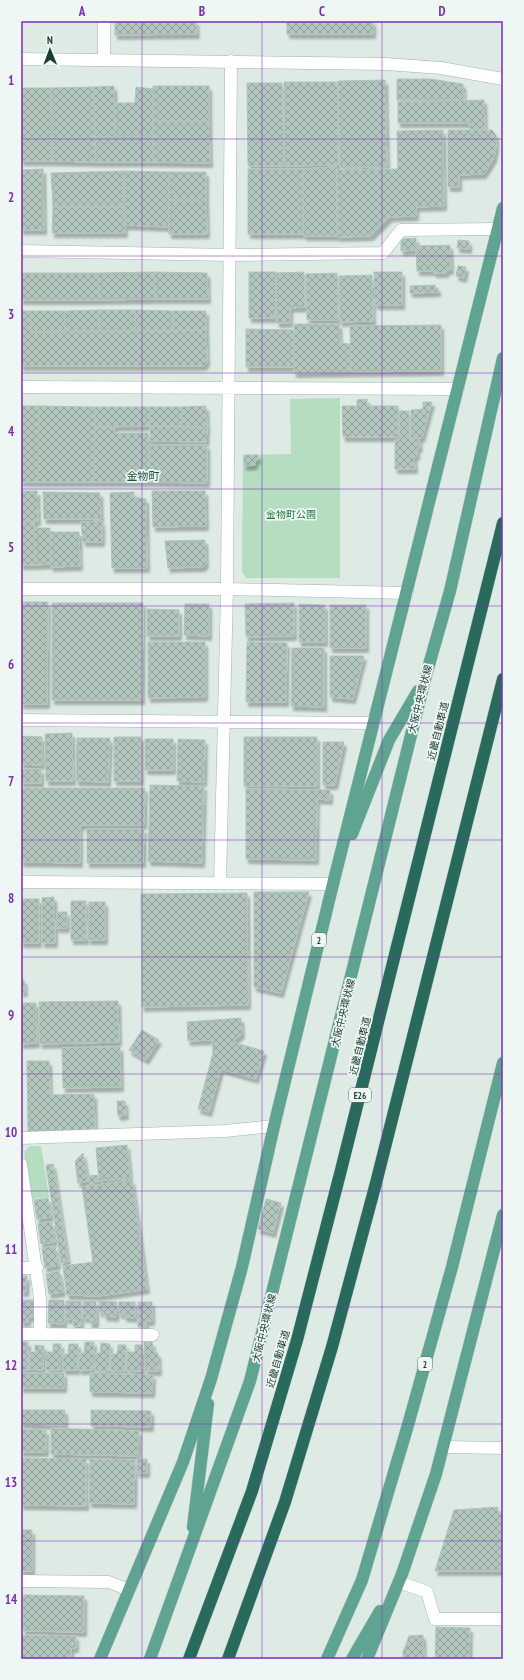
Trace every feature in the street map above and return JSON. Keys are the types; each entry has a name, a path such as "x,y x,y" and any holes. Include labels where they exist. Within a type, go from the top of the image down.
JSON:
{"highway":[{"name":"近畿自動車道","path":"189,1659 252,1491 297,1340 503,523"},
{"path":"228,1659 285,1502 332,1347 378,1175 503,679"}],"main road":[{"name":"2","path":"100,1659 183,1462 211,1379 242,1267 274,1126 333,884 503,208"},
{"name":"大阪中央環状線","path":"150,1659 190,1552 250,1381 424,679 450,591 503,358"},
{"path":"333,884 389,740 424,679"},
{"name":"2","path":"327,1659 362,1580 408,1425 452,1267 503,1063"},
{"path":"367,1659 400,1578 436,1474 503,1215"},
{"path":"190,1552 211,1379"},
{"path":"352,1659 400,1578"}],"street":[{"path":"104,21 104,60"},
{"path":"21,59 386,64 441,68 503,79"},
{"path":"220,884 227,589 231,61"},
{"path":"21,251 230,255 383,253 401,230 498,229"},
{"path":"21,387 458,389"},
{"path":"21,589 227,589 407,593"},
{"path":"21,720 224,723 374,723"},
{"path":"21,882 333,884"},
{"path":"21,1138 225,1131 274,1126"},
{"path":"21,1164 24,1201 37,1268 40,1298 40,1334"},
{"path":"21,1268 37,1268"},
{"path":"21,1334 153,1335"},
{"path":"443,1447 503,1448"},
{"path":"400,1578 427,1592 435,1619 503,1619"},
{"path":"21,1581 109,1582 129,1590"}],"green space":[{"name":"金物町公園","path":"340,398 340,578 246,578 242,572 243,455 291,454 290,399"},
{"path":"30,1146 41,1146 49,1197 31,1199 24,1152"}],"building":[{"path":"115,21 196,21 197,34 115,35"},
{"path":"287,21 373,21 373,34 287,34"},
{"path":"397,79 430,79 463,84 464,100 397,100"},
{"path":"385,80 387,167 340,168 338,81"},
{"path":"284,82 337,82 338,165 285,166"},
{"path":"247,83 282,83 284,166 248,166"},
{"path":"114,86 115,136 94,137 94,87"},
{"path":"153,86 209,86 209,121 153,121"},
{"path":"94,87 96,162 52,161 51,88"},
{"path":"136,87 153,89 153,136 115,136 114,103 135,103"},
{"path":"21,88 51,88 52,161 21,161"},
{"path":"484,100 485,129 470,129 469,123 398,123 398,102"},
{"path":"153,121 209,121 210,163 153,162"},
{"path":"443,130 444,206 416,207 416,216 390,217 371,236 338,237 337,170 398,169 397,131"},
{"path":"448,130 492,130 496,135 494,158 484,174 459,175 459,187 448,187"},
{"path":"153,136 153,162 96,162 94,137"},
{"path":"336,167 337,236 304,236 303,169"},
{"path":"43,169 44,230 21,230 21,170"},
{"path":"248,169 303,169 303,234 248,234"},
{"path":"124,171 124,207 53,207 51,173"},
{"path":"124,171 169,172 168,227 125,225"},
{"path":"169,172 206,172 206,200 168,200"},
{"path":"168,200 206,200 207,234 169,234"},
{"path":"53,207 124,207 125,233 52,233"},
{"path":"416,238 416,250 401,251 401,239"},
{"path":"458,240 469,241 469,249 457,248"},
{"path":"450,245 451,270 446,270 446,273 417,271 416,246"},
{"path":"458,266 466,267 464,278 456,276"},
{"path":"154,272 207,273 208,299 155,299"},
{"path":"154,272 155,299 99,300 98,273"},
{"path":"249,272 276,272 275,318 249,318"},
{"path":"304,272 305,307 290,308 290,323 277,323 276,273"},
{"path":"374,272 402,272 402,305 375,305"},
{"path":"21,273 98,273 99,300 21,300"},
{"path":"337,273 338,320 307,320 306,274"},
{"path":"372,275 373,321 340,322 339,276"},
{"path":"435,285 435,288 438,288 438,292 410,293 410,286"},
{"path":"98,310 100,331 65,331 64,311"},
{"path":"98,310 135,310 136,331 100,331"},
{"path":"135,310 173,311 173,331 136,331"},
{"path":"21,311 30,311 32,332 206,330 207,362 204,366 21,366"},
{"path":"30,311 64,311 65,331 32,332"},
{"path":"173,311 206,311 206,330 173,331"},
{"path":"294,324 339,324 340,343 350,344 350,372 294,373"},
{"path":"441,325 441,371 351,372 350,326"},
{"path":"246,329 293,330 294,367 246,367"},
{"path":"367,399 367,406 398,406 398,437 343,437 342,406 357,406 357,400"},
{"path":"423,402 432,402 422,438 411,438 411,410 423,409"},
{"path":"21,406 39,406 38,482 21,482"},
{"path":"39,406 95,407 94,482 38,482"},
{"path":"206,406 207,428 182,426 182,407"},
{"path":"95,407 150,407 150,426 95,427"},
{"path":"150,407 182,407 182,426 150,426"},
{"path":"399,411 409,411 409,439 419,439 420,448 417,448 417,456 414,456 415,469 395,469 395,440 400,440"},
{"path":"150,426 207,428 206,442 150,441"},
{"path":"95,427 114,427 114,433 148,433 150,482 94,482"},
{"path":"149,445 207,445 207,483 150,482"},
{"path":"244,455 258,455 258,460 255,460 255,465 244,466"},
{"path":"21,491 37,491 38,521 21,521"},
{"path":"152,491 205,491 206,526 153,527"},
{"path":"43,492 100,493 101,519 44,519"},
{"path":"134,492 134,497 146,499 147,568 112,568 110,493"},
{"path":"21,521 34,521 35,565 21,565"},
{"path":"102,521 102,542 83,542 81,522"},
{"path":"34,528 50,528 51,564 35,565"},
{"path":"50,532 79,532 80,566 51,567"},
{"path":"205,540 206,563 203,567 168,568 165,541"},
{"path":"21,602 48,602 47,704 21,704"},
{"path":"52,603 143,603 142,700 52,700"},
{"path":"294,603 294,636 246,637 245,604"},
{"path":"185,604 209,604 209,636 184,635"},
{"path":"299,604 325,605 325,642 299,642"},
{"path":"330,605 366,605 366,648 330,648"},
{"path":"147,609 179,610 179,636 147,636"},
{"path":"148,642 205,642 205,697 148,698"},
{"path":"247,642 287,643 286,702 246,702"},
{"path":"292,648 324,648 324,707 291,706"},
{"path":"330,656 364,656 353,699 330,697"},
{"path":"72,733 73,781 46,781 45,734"},
{"path":"21,736 42,737 42,765 21,764"},
{"path":"114,737 141,737 141,781 114,781"},
{"path":"244,737 317,737 317,786 244,786"},
{"path":"77,738 110,738 108,782 76,781"},
{"path":"145,739 173,739 173,770 145,770"},
{"path":"178,739 205,740 204,782 177,781"},
{"path":"323,742 344,742 335,785 323,785"},
{"path":"21,769 41,769 41,783 21,783"},
{"path":"150,785 204,786 202,863 148,861"},
{"path":"21,788 145,788 144,825 80,825 80,863 21,862"},
{"path":"246,789 330,790 330,800 317,799 316,860 246,859"},
{"path":"87,829 144,829 143,863 87,863"},
{"path":"254,892 309,892 281,993 254,987"},
{"path":"247,893 248,1005 142,1007 141,894"},
{"path":"54,897 55,943 42,943 42,898"},
{"path":"21,899 39,899 39,943 21,943"},
{"path":"71,901 86,901 86,940 71,940"},
{"path":"89,902 105,902 105,940 88,940"},
{"path":"57,912 67,912 67,928 56,928"},
{"path":"21,980 24,980 25,992 21,992"},
{"path":"118,1001 119,1042 40,1044 39,1002"},
{"path":"21,1003 36,1003 37,1043 21,1044"},
{"path":"241,1018 242,1034 232,1042 264,1051 256,1079 221,1069 209,1112 198,1109 213,1053 212,1040 188,1041 187,1022"},
{"path":"142,1030 159,1040 146,1060 129,1050"},
{"path":"120,1047 121,1087 63,1088 62,1048"},
{"path":"27,1061 49,1061 50,1095 94,1094 95,1131 28,1132"},
{"path":"117,1101 125,1101 126,1115 118,1116"},
{"path":"127,1145 130,1178 99,1181 96,1148"},
{"path":"83,1153 88,1181 78,1183 75,1161"},
{"path":"53,1164 68,1262 61,1263 46,1165"},
{"path":"97,1175 98,1182 90,1183 89,1176"},
{"path":"132,1180 147,1289 99,1296 67,1295 63,1266 93,1262 82,1187"},
{"path":"48,1198 51,1217 37,1219 34,1200"},
{"path":"266,1199 281,1203 273,1233 258,1229"},
{"path":"52,1222 55,1242 41,1244 38,1224"},
{"path":"55,1246 58,1265 45,1268 42,1248"},
{"path":"59,1271 63,1292 49,1294 46,1274"},
{"path":"21,1276 27,1276 26,1292 21,1292"},
{"path":"21,1300 34,1300 33,1317 28,1317 28,1322 21,1322"},
{"path":"49,1300 64,1300 64,1324 48,1323"},
{"path":"66,1301 81,1301 81,1326 73,1326 73,1319 66,1319"},
{"path":"83,1301 96,1301 96,1323 90,1324 90,1318 83,1318"},
{"path":"99,1301 117,1302 116,1317 104,1316 104,1312 99,1312"},
{"path":"119,1302 135,1302 135,1318 124,1317 125,1314 119,1314"},
{"path":"138,1302 152,1302 152,1321 146,1321 146,1327 138,1327"},
{"path":"21,1342 28,1342 28,1370 21,1370"},
{"path":"85,1342 94,1342 93,1370 79,1370 79,1353 84,1353"},
{"path":"144,1342 152,1342 154,1353 158,1353 159,1371 145,1371"},
{"path":"101,1343 110,1344 109,1371 95,1371 96,1353 100,1353"},
{"path":"53,1344 61,1344 60,1370 46,1370 47,1352 53,1352"},
{"path":"69,1344 78,1344 77,1370 63,1370 63,1354 68,1354"},
{"path":"35,1345 44,1346 43,1370 29,1369 30,1352 35,1352"},
{"path":"118,1345 126,1345 125,1371 111,1371 111,1354 117,1354"},
{"path":"135,1345 142,1345 142,1371 127,1371 127,1352 135,1352"},
{"path":"21,1373 64,1373 64,1388 21,1388"},
{"path":"90,1373 153,1375 152,1393 90,1392"},
{"path":"21,1410 65,1410 65,1425 21,1424"},
{"path":"91,1410 151,1411 151,1427 91,1426"},
{"path":"51,1428 139,1431 138,1456 51,1454"},
{"path":"21,1429 46,1430 46,1452 21,1452"},
{"path":"21,1458 86,1459 86,1506 21,1505"},
{"path":"90,1459 135,1460 134,1504 89,1503"},
{"path":"137,1459 147,1459 147,1473 137,1473"},
{"path":"498,1507 498,1514 503,1514 503,1571 435,1571 454,1510"},
{"path":"21,1530 32,1530 32,1571 21,1571"},
{"path":"503,1576 503,1612 502,1612"},
{"path":"23,1595 84,1596 84,1632 23,1631"},
{"path":"436,1627 470,1628 469,1659 435,1659"},
{"path":"21,1635 76,1636 76,1648 71,1648 71,1659 21,1659"},
{"path":"423,1635 424,1659 403,1659 403,1652 409,1636"}],"district":[{"name":"金物町","path":"143,476"}]}
